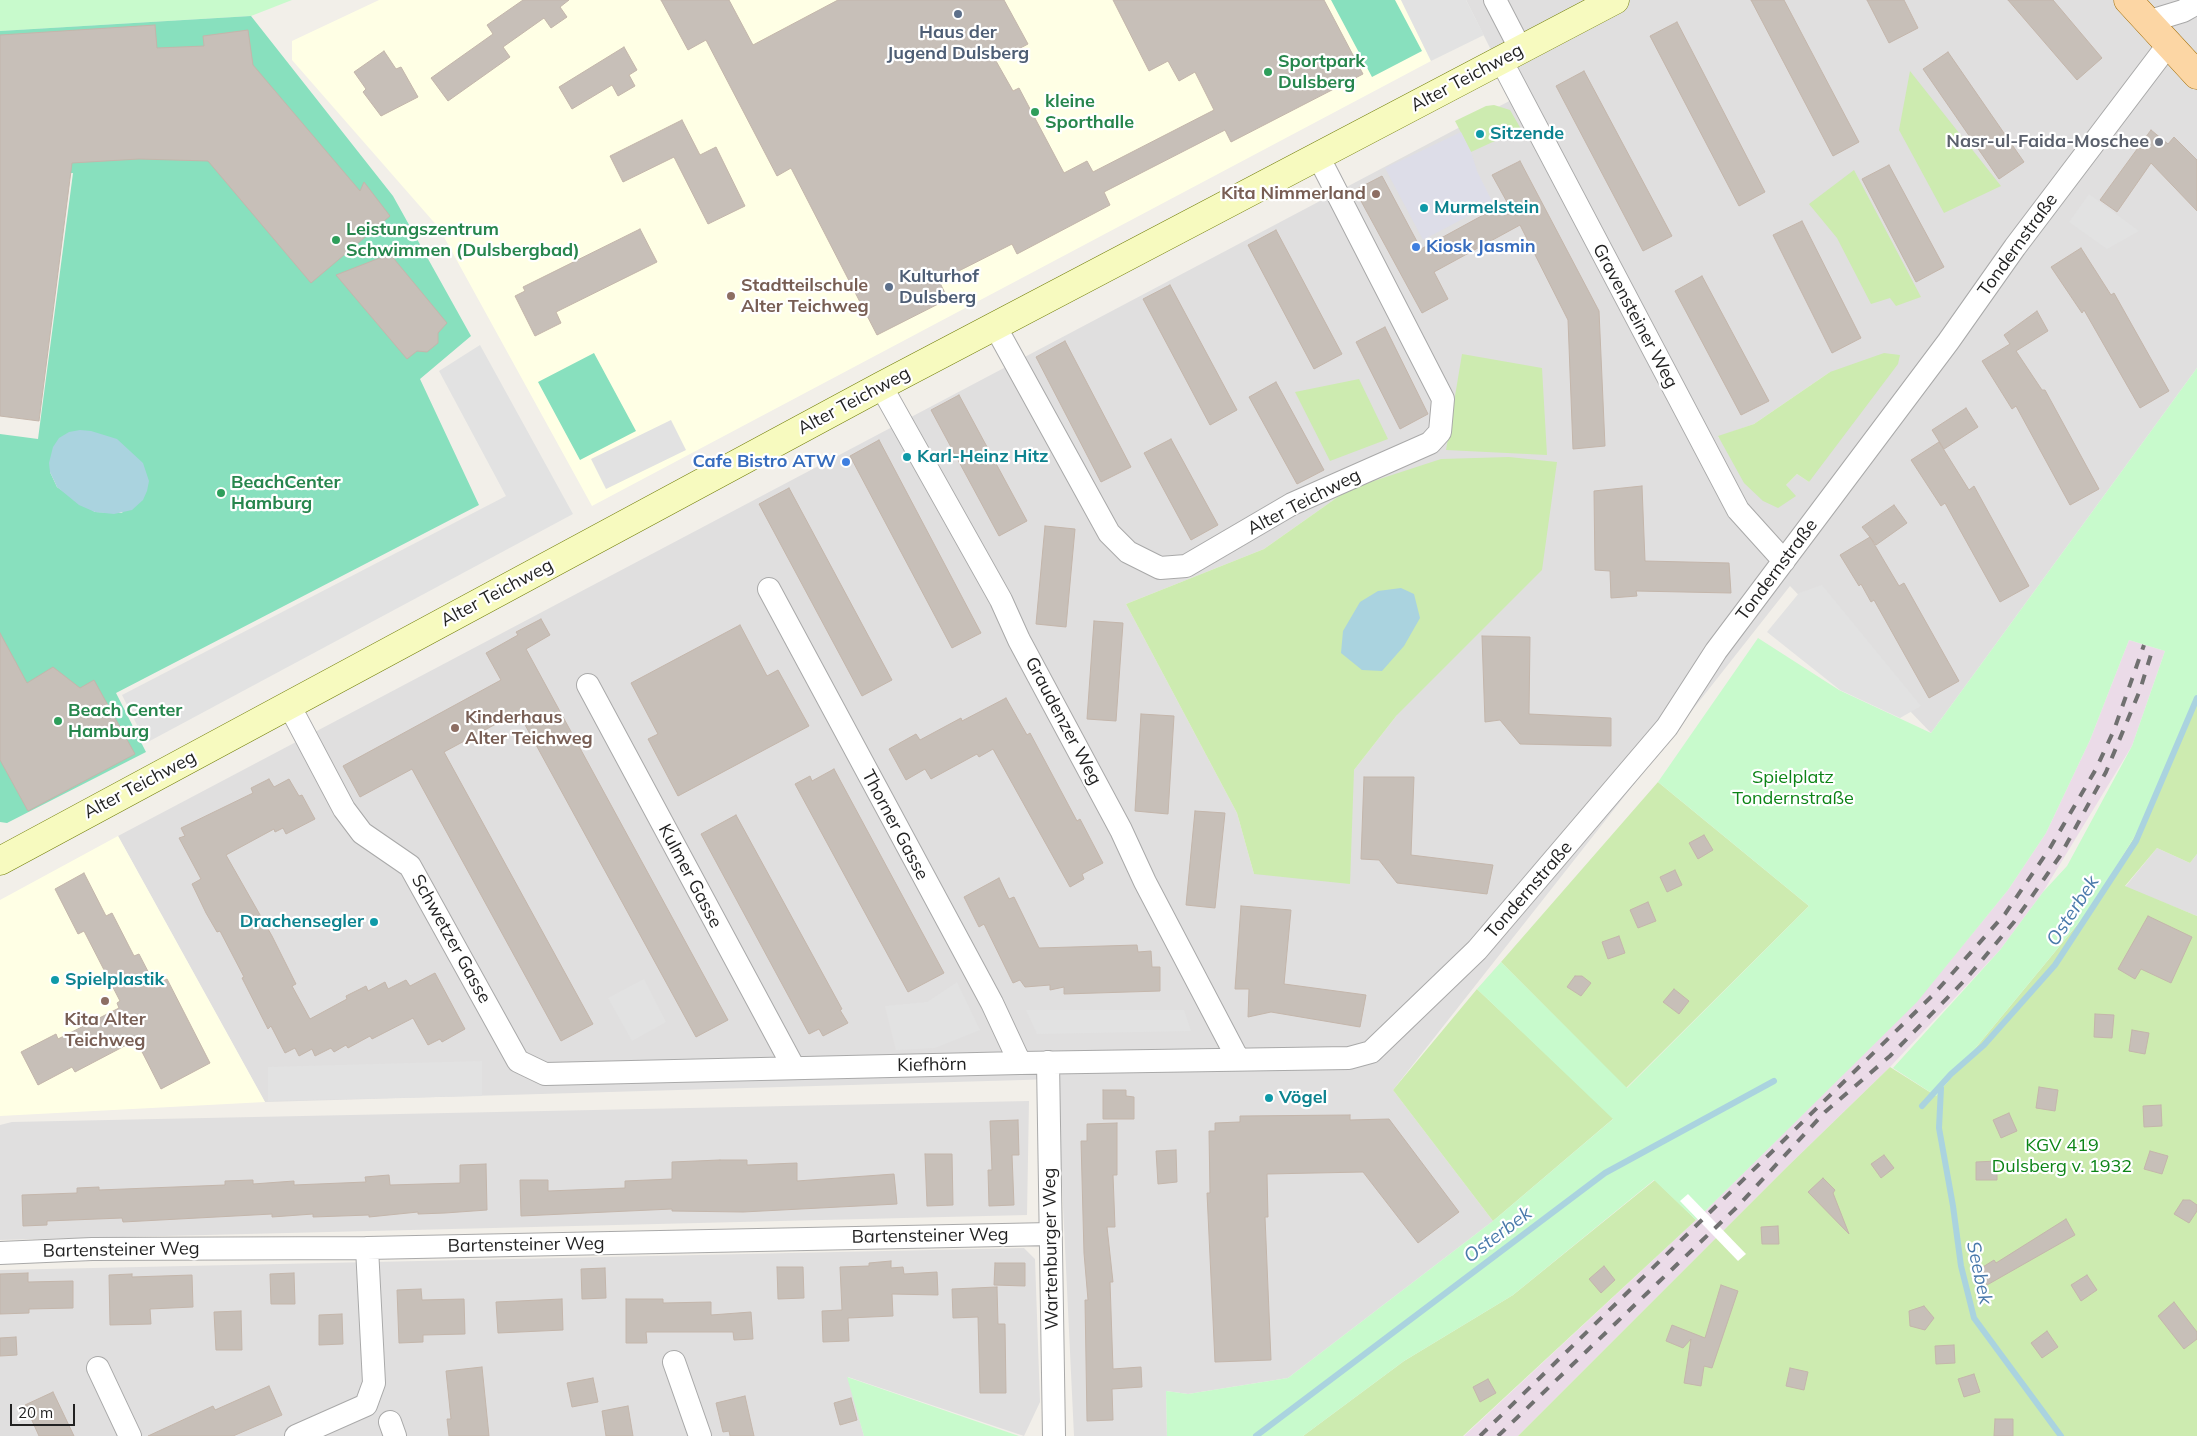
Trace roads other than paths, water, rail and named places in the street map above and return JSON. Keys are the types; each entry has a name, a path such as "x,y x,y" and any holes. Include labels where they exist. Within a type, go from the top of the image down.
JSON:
{"main road":[{"path":"2128,0 2197,75"}],"street":[{"name":"Gravensteiner Weg","path":"1495,0 1511,55 1738,510 1784,561"},
{"name":"Alter Teichweg","path":"0,861 881,386 1615,0"},
{"path":"2147,22 2183,11 2197,3"},
{"name":"Tondernstraße","path":"1349,1058 1371,1052 1477,950 1667,727 1716,651 1948,342 2015,247 2168,45"},
{"name":"Alter Teichweg","path":"995,326 1109,533 1128,552 1160,568 1186,566 1292,504 1430,442 1440,432 1442,399 1318,156"},
{"name":"Graudenzer Weg","path":"881,386 1001,600 1019,640 1121,830 1145,882 1238,1059"},
{"name":"Thorner Gasse","path":"769,589 992,1004 1020,1063"},
{"name":"Kulmer Gasse","path":"588,685 794,1068"},
{"name":"Schwetzer Gasse","path":"289,705 344,809 362,833 410,866 518,1061"},
{"name":"Kiefhörn","path":"518,1061 545,1074 1048,1062 1349,1058"},
{"name":"Wartenburger Weg","path":"1048,1062 1054,1436"},
{"name":"Bartensteiner Weg","path":"0,1253 92,1249 368,1248 1051,1234"},
{"path":"296,1436 366,1405 374,1383 368,1248"},
{"path":"674,1362 700,1436"},
{"path":"98,1368 130,1436"}],"water":[{"path":"91,431 117,439 143,463 149,481 147,491 143,500 132,510 114,514 95,512 79,505 57,487 50,472 49,463 53,447 59,438 69,432"},
{"path":"1401,588 1414,594 1420,618 1404,646 1382,671 1362,670 1341,653 1343,631 1360,602 1378,591"}],"waterway":[{"name":"Osterbek","path":"1922,1106 1951,1074 1984,1045 2055,965 2136,841 2197,698"},
{"name":"Osterbek","path":"1256,1436 1605,1173 1774,1081"},
{"name":"Seebek","path":"1941,1088 1939,1128 1953,1206 1961,1266 1974,1318 2061,1436"}],"railway":[{"path":"1480,1436 1933,995 2005,914 2050,848 2096,769 2114,730 2144,645"},
{"path":"1498,1436 1737,1207 1825,1112 1890,1056 1966,979 2014,922 2060,856 2106,772 2140,690 2153,648"}],"place":[{"name":"Haus der Jugend Dulsberg","path":"958,14"},
{"name":"Sportpark Dulsberg","path":"1268,72"},
{"name":"kleine Sporthalle","path":"1035,112"},
{"name":"Sitzende","path":"1480,134"},
{"name":"Nasr-ul-Faida-Moschee","path":"2159,142"},
{"name":"Kita Nimmerland","path":"1376,194"},
{"name":"Murmelstein","path":"1424,208"},
{"name":"Leistungszentrum Schwimmen (Dulsbergbad)","path":"336,240"},
{"name":"Kiosk Jasmin","path":"1416,247"},
{"name":"Kulturhof Dulsberg","path":"889,287"},
{"name":"Stadtteilschule Alter Teichweg","path":"731,296"},
{"name":"Karl-Heinz Hitz","path":"907,457"},
{"name":"Cafe Bistro ATW","path":"846,462"},
{"name":"BeachCenter Hamburg","path":"221,493"},
{"name":"Beach Center Hamburg","path":"58,721"},
{"name":"Kinderhaus Alter Teichweg","path":"455,728"},
{"name":"Drachensegler","path":"374,922"},
{"name":"Spielplastik","path":"55,980"},
{"name":"Kita Alter Teichweg","path":"105,1001"},
{"name":"Vögel","path":"1269,1098"}],"park label":[{"name":"Spielplatz Tondernstraße","path":"1793,788"},
{"name":"KGV 419 Dulsberg v. 1932","path":"2062,1156"}]}
